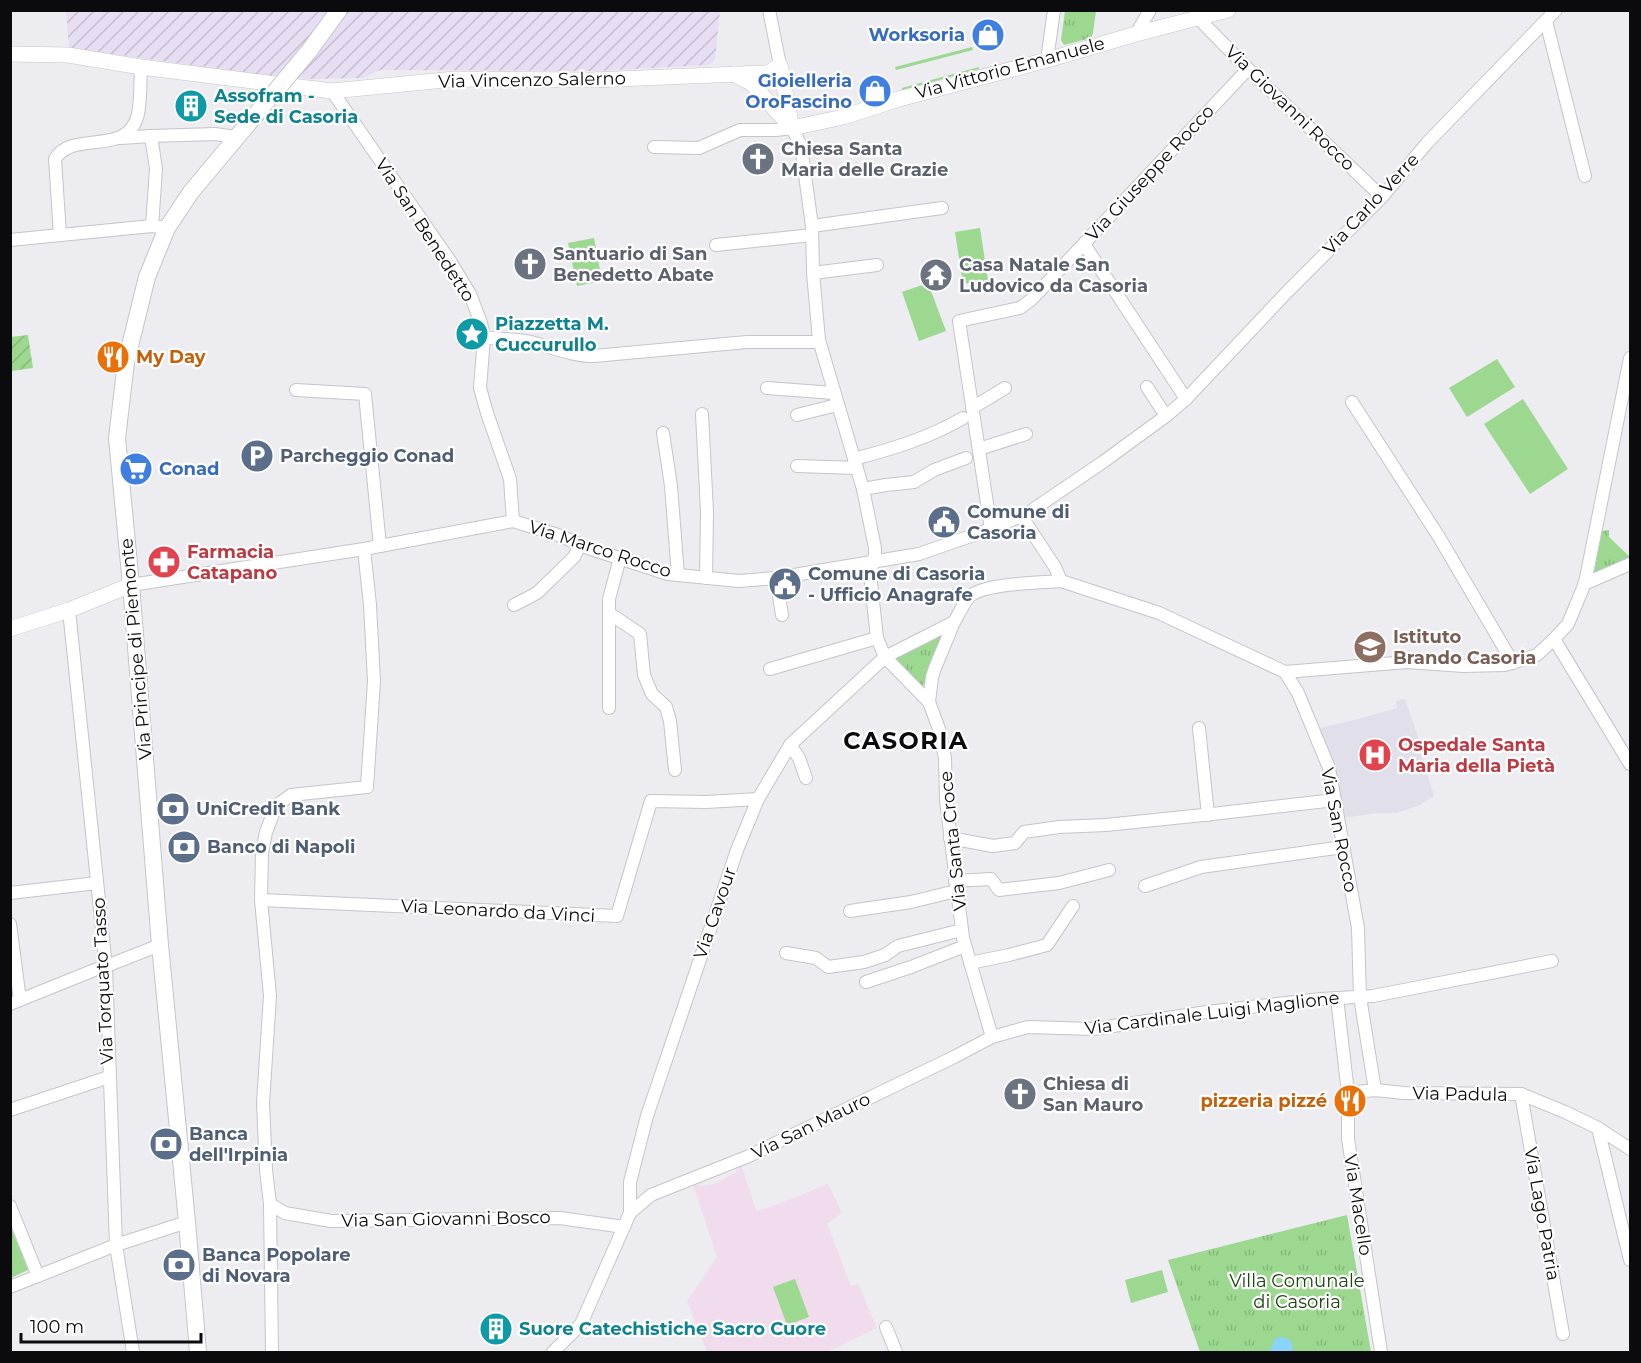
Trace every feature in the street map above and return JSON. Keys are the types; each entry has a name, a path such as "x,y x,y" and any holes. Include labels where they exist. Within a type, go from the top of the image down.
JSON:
{"main road":[{"name":"Via Principe di Piemonte","path":"198,1353 188,1222 160,945 117,438 121,394 131,336 160,227 309,51 339,10"}],"street":[{"path":"769,10 781,93 774,98 765,97 760,93 759,79 777,75"},
{"path":"1047,60 1054,10"},
{"path":"1136,34 1149,10"},
{"name":"Via Vittorio Emanuele","path":"792,128 843,117 899,99 1228,10"},
{"name":"Via Carlo Verre","path":"1022,517 1103,462 1186,399 1288,291 1382,197 1427,143 1556,10"},
{"name":"Via Giovanni Rocco","path":"1198,18 1382,197"},
{"path":"1546,21 1585,176"},
{"name":"Via Vincenzo Salerno","path":"12,52 68,55 141,67 332,90 455,80 592,80 732,73 777,75"},
{"path":"121,138 131,128 138,115 141,67"},
{"name":"Via Giuseppe Rocco","path":"972,408 959,321 1020,308 1032,299 1248,69"},
{"path":"732,73 751,83 792,128"},
{"path":"777,75 792,128 801,146 812,230 819,342 863,489 875,548 876,555 870,574 877,638 885,657 929,702"},
{"name":"Via San Benedetto","path":"332,90 466,286 482,322 484,337 480,388 510,479 513,521"},
{"path":"654,147 699,148 740,130 792,128"},
{"path":"60,235 55,159 59,152 67,147 121,138 242,131"},
{"path":"10,240 160,227 151,136"},
{"path":"716,245 942,208"},
{"path":"1084,243 1186,399"},
{"path":"813,273 877,265"},
{"path":"484,337 530,342 582,356 747,342 819,342"},
{"path":"929,702 932,677 954,622 969,598 979,590 1061,581 1159,613 1285,672 1407,662 1463,666 1505,665 1537,655 1568,624 1585,584 1630,358"},
{"path":"1147,387 1166,416"},
{"path":"767,388 836,399"},
{"path":"991,529 972,408 1005,388"},
{"path":"296,390 366,394 380,546"},
{"path":"797,415 836,399"},
{"path":"1352,402 1439,537 1513,663"},
{"path":"702,414 707,512 706,578"},
{"path":"797,466 856,464 938,432 963,418"},
{"path":"663,433 671,486 678,575"},
{"path":"979,449 1026,434"},
{"path":"863,489 914,482 933,470 966,458"},
{"path":"1022,517 1055,567 1061,581"},
{"name":"Via Marco Rocco","path":"131,585 364,549 513,521 668,574 739,581 776,578 919,554 1022,517"},
{"path":"514,605 537,593 574,557 580,544"},
{"path":"273,1353 270,1204 263,1103 270,996 261,900 262,852 266,832 276,806 291,795 367,787 374,681 370,604 364,549"},
{"path":"609,708 609,599 620,558"},
{"path":"1585,584 1630,564"},
{"path":"776,578 782,615"},
{"path":"10,629 69,610 131,585"},
{"name":"Via Torquato Tasso","path":"69,610 106,968 116,1245 133,1353"},
{"path":"609,613 640,634 644,675 652,694 666,707 668,714 675,771"},
{"name":"Via Cavour","path":"630,1213 630,1182 647,1116 737,850 758,799 790,746 885,657 954,622"},
{"path":"770,669 877,638"},
{"path":"1554,639 1630,764"},
{"name":"Via San Rocco","path":"1285,672 1298,693 1329,768 1358,928 1360,997 1375,1090"},
{"name":"Via Santa Croce","path":"929,702 939,729 945,758 950,838 965,946 992,1037"},
{"path":"1199,728 1208,815"},
{"path":"790,746 799,758 806,778"},
{"name":"Via Leonardo da Vinci","path":"261,900 617,916 651,801 706,802 758,799"},
{"path":"950,838 993,846 1015,843 1024,831 1208,815 1335,800"},
{"path":"1145,886 1201,867 1343,847"},
{"path":"850,911 911,902 956,886 991,879 999,890 1059,883 1109,870"},
{"path":"10,893 97,883"},
{"path":"970,963 1047,945 1073,906"},
{"path":"10,924 15,1002 160,945"},
{"path":"786,952 816,958 828,967 864,962 885,955 898,946 962,930"},
{"path":"866,982 965,946"},
{"name":"Via Cardinale Luigi Maglione","path":"992,1037 1028,1027 1093,1029 1207,1012 1392,994 1447,981 1552,962"},
{"name":"Via Macello","path":"1337,998 1348,1093 1348,1139 1381,1353"},
{"name":"Via San Mauro","path":"630,1213 651,1195 749,1156 992,1037"},
{"path":"10,1110 109,1077"},
{"name":"Via Padula","path":"1348,1093 1375,1090 1404,1094 1521,1094 1598,1128 1630,1149"},
{"name":"Via Lago Patria","path":"1521,1094 1563,1334"},
{"path":"1598,1128 1630,1260"},
{"name":"Via San Giovanni Bosco","path":"270,1204 285,1213 331,1221 560,1218 624,1227"},
{"path":"10,1206 38,1276"},
{"path":"553,1353 581,1324 630,1213"},
{"path":"10,1287 116,1245 188,1222"},
{"path":"886,1327 896,1353"}],"shaded area":[{"path":"66,11 720,11 715,60 709,65 596,71 380,70 363,78 313,79 270,76 69,48"},
{"name":"Ospedale Santa Maria della Pietà","path":"1405,699 1434,796 1420,805 1397,813 1377,813 1343,818 1334,770 1320,728 1397,708 1396,701"},
{"path":"741,1164 756,1211 828,1184 842,1213 827,1224 851,1286 858,1284 877,1328 827,1352 707,1352 687,1301 717,1257 693,1184 712,1185 735,1173"}],"green space":[{"path":"1065,11 1096,11 1091,38 1064,45 1061,40"},
{"path":"972,47 973,50 896,70 895,67"},
{"path":"979,67 979,69 902,90 902,88"},
{"path":"980,228 988,280 963,284 955,232"},
{"path":"594,238 602,281 577,286 568,243"},
{"path":"928,283 946,331 919,341 902,292"},
{"path":"28,335 33,368 11,371 11,337"},
{"path":"1497,359 1515,387 1467,417 1449,388"},
{"path":"1523,399 1568,469 1530,494 1484,424"},
{"path":"1609,530 1609,537 1630,557 1630,561 1593,574 1600,531"},
{"path":"950,626 927,681 921,687 892,659"},
{"name":"Villa Comunale di Casoria","path":"1347,1215 1371,1352 1200,1352 1168,1260"},
{"path":"10,1225 28,1270 11,1278 10,1278"},
{"path":"1162,1270 1168,1292 1131,1303 1125,1280"},
{"path":"795,1279 809,1317 787,1325 773,1287"}],"water":[{"path":"1287,1338 1293,1352 1268,1352 1275,1339"}],"place":[{"name":"Worksoria","path":"988,35"},
{"name":"Gioielleria OroFascino","path":"875,91"},
{"name":"Assofram - Sede di Casoria","path":"191,106"},
{"name":"Chiesa Santa Maria delle Grazie","path":"758,159"},
{"name":"Santuario di San Benedetto Abate","path":"530,264"},
{"name":"Casa Natale San Ludovico da Casoria","path":"936,275"},
{"name":"Piazzetta M. Cuccurullo","path":"472,334"},
{"name":"My Day","path":"113,357"},
{"name":"Parcheggio Conad","path":"257,456"},
{"name":"Conad","path":"136,469"},
{"name":"Comune di Casoria","path":"944,522"},
{"name":"Farmacia Catapano","path":"164,562"},
{"name":"Comune di Casoria - Ufficio Anagrafe","path":"785,584"},
{"name":"Istituto Brando Casoria","path":"1370,647"},
{"name":"Ospedale Santa Maria della Pietà","path":"1375,755"},
{"name":"UniCredit Bank","path":"173,809"},
{"name":"Banco di Napoli","path":"184,847"},
{"name":"Chiesa di San Mauro","path":"1020,1094"},
{"name":"pizzeria pizzé","path":"1350,1101"},
{"name":"Banca dell'Irpinia","path":"166,1144"},
{"name":"Banca Popolare di Novara","path":"179,1265"},
{"name":"Suore Catechistiche Sacro Cuore","path":"496,1329"}],"district":[{"name":"CASORIA","path":"906,740"}]}
